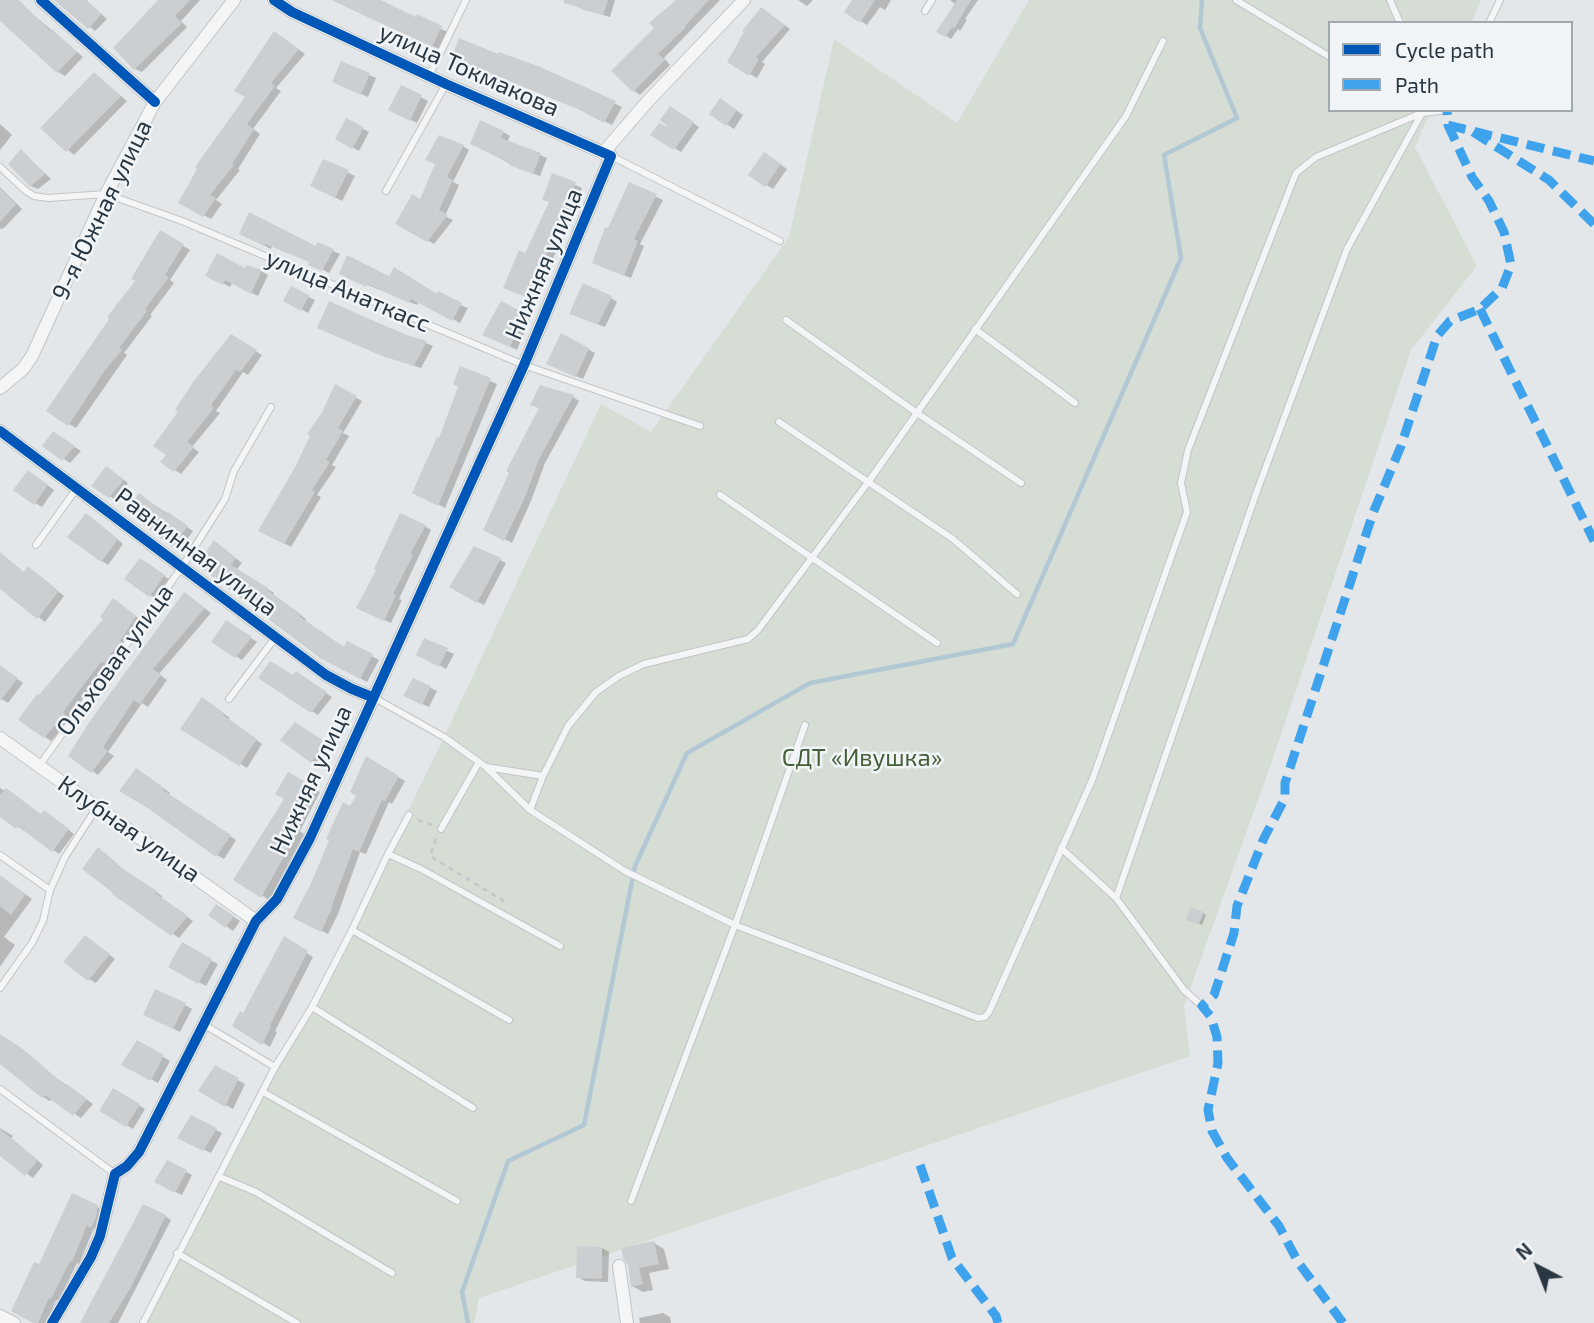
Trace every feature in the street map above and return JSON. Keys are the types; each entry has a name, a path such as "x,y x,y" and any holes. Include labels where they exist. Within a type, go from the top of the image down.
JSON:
{"street":[{"path":"41,0 155,102"},
{"name":"9-я Южная улица","path":"0,388 23,369 32,356 106,194 155,102 234,0"},
{"name":"улица Токмакова","path":"274,0 292,12 446,84 607,154"},
{"name":"Нижняя улица","path":"115,1174 127,1166 139,1152 256,921 277,899 310,838 524,365 607,154 648,101 744,0"},
{"name":"Равнинная улица","path":"0,431 326,675 372,697"},
{"name":"Клубная улица","path":"0,738 256,921"},
{"path":"52,1323 91,1257 100,1236 115,1174"},
{"path":"619,1266 627,1323"},
{"path":"0,1316 14,1323"}],"lane":[{"path":"429,76 466,0"},
{"path":"925,11 932,0"},
{"path":"1236,0 1328,56"},
{"path":"1390,0 1399,21"},
{"path":"1490,21 1500,0"},
{"path":"530,810 543,776 568,726 596,692 643,664 748,639 758,629 869,481 1126,116 1163,41"},
{"path":"386,191 446,84"},
{"path":"372,697 413,718 479,762 530,810 625,871 735,925 978,1018 985,1017 1093,778 1187,513 1181,483 1188,450 1296,173 1317,158 1420,112"},
{"path":"1116,898 1257,491 1347,249 1420,112"},
{"path":"607,154 780,241"},
{"name":"улица Анаткасс","path":"0,167 34,196 48,198 106,194 182,220 524,365 700,426"},
{"path":"786,320 1021,483"},
{"path":"975,329 1075,403"},
{"name":"Ольховая улица","path":"39,765 182,567 225,499 234,471 271,407"},
{"path":"779,422 953,539 1017,594"},
{"path":"36,545 76,488"},
{"path":"720,495 937,643"},
{"path":"229,699 275,638"},
{"path":"631,1201 735,925 805,725"},
{"path":"441,830 479,762"},
{"path":"486,767 543,776"},
{"path":"1,984 32,943 43,920 50,890 65,858 97,807"},
{"path":"142,1323 275,1067 312,1007 387,854 409,816"},
{"path":"1061,848 1116,898 1184,990 1202,1006"},
{"path":"387,854 421,869 560,946"},
{"path":"0,855 50,890"},
{"path":"352,929 509,1020"},
{"path":"312,1007 473,1108"},
{"path":"203,1024 275,1067"},
{"path":"0,1089 115,1174"},
{"path":"263,1092 457,1201"},
{"path":"220,1177 256,1192 393,1273"},
{"path":"177,1253 297,1323"}],"path":[{"path":"409,816 441,830 430,856 516,909"}],"green space":[{"name":"СДТ «Ивушка»","path":"1029,0 1481,0 1472,21 1328,21 1328,112 1430,112 1415,147 1477,266 1411,350 1272,761 1184,1006 1190,1056 479,1298 474,1323 143,1323 275,1067 312,1007 444,737 601,404 651,432 789,237 834,39 957,123"}],"building":[{"path":"0,0 19,0 50,31 52,29 77,52 57,73 0,21"},
{"path":"54,0 86,0 102,14 88,29"},
{"path":"158,0 190,0 175,16 182,23 134,70 113,48"},
{"path":"331,0 381,0 442,26 432,47"},
{"path":"564,0 608,0 603,15 564,3"},
{"path":"676,0 709,0 658,54 665,60 633,92 611,71 654,28 649,23"},
{"path":"852,0 875,0 860,23 844,12"},
{"path":"957,0 971,0 954,29 952,27 945,37 936,32"},
{"path":"761,7 785,25 756,57 759,59 749,76 727,62 744,32 742,31"},
{"path":"274,31 299,49 271,83 275,86 247,124 254,129 232,164 234,165 210,195 216,198 203,217 178,203 197,169 195,167 245,97 234,91"},
{"path":"459,38 538,66 616,101 604,123 580,110 451,60"},
{"path":"341,61 370,73 361,95 332,82"},
{"path":"94,72 121,96 66,152 40,128"},
{"path":"401,85 422,95 410,121 388,110"},
{"path":"720,98 737,110 726,126 709,114"},
{"path":"670,106 694,122 674,150 650,135 659,123 668,127 660,120"},
{"path":"346,118 364,127 352,149 335,139"},
{"path":"480,120 504,131 501,138 541,153 533,174 509,165 510,163 470,144"},
{"path":"439,135 464,145 447,177 453,180 439,210 448,215 427,242 395,224 412,194 420,199 435,164 425,160"},
{"path":"21,149 45,174 30,187 8,164"},
{"path":"764,152 781,164 765,187 748,175"},
{"path":"323,159 349,170 335,198 310,186"},
{"path":"552,173 576,182 529,298 503,288 519,250 525,253 549,202 542,200"},
{"path":"629,182 657,194 634,239 638,241 624,276 592,263 605,227 608,228"},
{"path":"0,188 16,204 0,222"},
{"path":"249,212 316,246 317,242 334,249 322,271 308,265 309,262 239,234"},
{"path":"160,230 184,244 165,275 169,277 68,426 46,411 109,319 107,317 135,281 131,279"},
{"path":"217,253 245,268 247,265 262,270 251,294 225,280 223,285 205,276"},
{"path":"347,255 389,276 394,267 437,294 438,291 462,303 452,321 411,299 409,303 368,284 366,287 339,274"},
{"path":"583,283 612,296 598,324 569,314"},
{"path":"291,286 309,295 301,311 283,301"},
{"path":"329,301 403,334 427,341 414,366 375,353 317,328"},
{"path":"501,301 524,313 510,347 482,335"},
{"path":"561,333 589,348 576,377 546,364"},
{"path":"231,334 257,350 240,372 236,370 211,405 214,408 187,442 194,447 174,472 160,462 166,455 153,446 178,412 175,410 193,382"},
{"path":"460,366 491,378 438,506 412,493 437,437 439,438 458,387 453,384"},
{"path":"335,384 357,396 338,428 343,431 326,460 330,462 284,544 258,531 295,467 310,436 307,434 322,412"},
{"path":"540,385 574,395 539,459 504,541 483,530 509,473 506,471 539,408 530,405"},
{"path":"53,431 75,446 62,461 42,446"},
{"path":"106,466 122,478 122,482 109,498 91,486"},
{"path":"28,470 48,485 34,505 13,490"},
{"path":"139,493 166,514 168,512 188,526 172,547 126,512"},
{"path":"86,513 118,539 101,562 67,537"},
{"path":"400,513 426,525 410,554 413,555 393,594 396,595 384,621 356,608 376,570 374,569"},
{"path":"214,540 236,558 231,565 268,588 267,590 301,614 299,616 344,647 347,641 373,654 360,679 320,658 197,565"},
{"path":"474,546 501,558 477,603 449,587"},
{"path":"0,552 24,572 28,566 58,592 37,619 0,589"},
{"path":"140,558 165,575 149,597 124,579"},
{"path":"184,592 205,608 153,669 161,675 140,704 134,700 103,747 108,751 91,773 68,756 90,721"},
{"path":"113,598 136,616 117,646 104,663 101,662 63,712 65,714 44,738 18,720 37,694 39,695 103,619 100,617"},
{"path":"226,620 252,637 235,658 211,642"},
{"path":"424,638 448,648 439,667 416,655"},
{"path":"270,661 293,675 296,671 327,692 311,713 258,678"},
{"path":"0,665 18,678 0,701"},
{"path":"413,678 431,686 422,705 403,696"},
{"path":"202,697 257,739 239,766 180,729"},
{"path":"295,722 324,741 311,763 280,740"},
{"path":"366,756 399,776 385,801 382,800 359,852 353,849 321,932 293,918 313,879 329,840 326,839 343,802 350,806 356,796 350,792"},
{"path":"136,768 164,788 163,790 231,835 216,857 119,791"},
{"path":"288,772 315,787 294,826 299,829 261,898 233,880 284,799 275,794"},
{"path":"6,788 41,814 44,810 69,829 52,852 18,826 16,829 0,817 0,795"},
{"path":"98,847 120,867 157,891 155,893 188,916 171,936 82,869"},
{"path":"0,875 26,894 11,915 0,906"},
{"path":"216,904 234,916 225,928 208,915"},
{"path":"1190,907 1204,912 1199,924 1186,920"},
{"path":"85,935 110,954 88,981 63,962"},
{"path":"284,936 308,951 262,1045 232,1026 240,1011 243,1013"},
{"path":"182,942 212,959 198,984 168,967"},
{"path":"155,989 186,1003 173,1029 143,1015"},
{"path":"0,1034 23,1049 67,1087 68,1085 87,1099 73,1116 45,1095 42,1098 0,1064"},
{"path":"137,1040 164,1055 151,1081 121,1065"},
{"path":"215,1065 239,1078 225,1107 198,1091"},
{"path":"113,1088 140,1104 126,1127 99,1111"},
{"path":"191,1115 217,1128 203,1151 177,1138"},
{"path":"0,1129 38,1160 25,1176 0,1156"},
{"path":"167,1160 187,1170 175,1193 154,1182"},
{"path":"72,1193 98,1205 96,1217 91,1228 87,1225 72,1262 70,1261 51,1299 49,1298 38,1323 33,1323 11,1311 34,1262 39,1264"},
{"path":"143,1204 166,1215 131,1287 109,1323 80,1323"},
{"path":"654,1241 659,1264 639,1268 643,1284 631,1287 628,1265 621,1248"},
{"path":"577,1246 602,1247 602,1279 576,1278"}],"waterway":[{"path":"468,1323 462,1292 508,1161 584,1125 635,866 687,753 810,683 1013,644 1181,258 1164,155 1237,118 1200,28 1202,0"}],"marked path":[{"path":"1343,1323 1298,1262 1279,1226 1227,1158 1212,1131 1208,1110 1218,1063 1217,1037 1211,1017 1202,1006 1214,995 1234,933 1237,906 1264,838 1285,798 1285,783 1373,513 1401,446 1437,336 1450,321 1480,309 1502,288 1511,265 1504,232 1489,201 1472,177 1448,125 1447,112"},
{"path":"1448,125 1594,161"},
{"path":"1473,132 1549,180 1594,224"},
{"path":"1480,309 1594,541"},
{"path":"920,1165 952,1258 996,1316 998,1323"}],"cycle path":[{"path":"41,0 155,102"},
{"path":"52,1323 91,1257 100,1236 115,1174 127,1166 139,1152 256,921 277,899 310,838 524,365 611,156 446,84 292,12 274,0"},
{"path":"0,431 326,675 372,697"}]}
